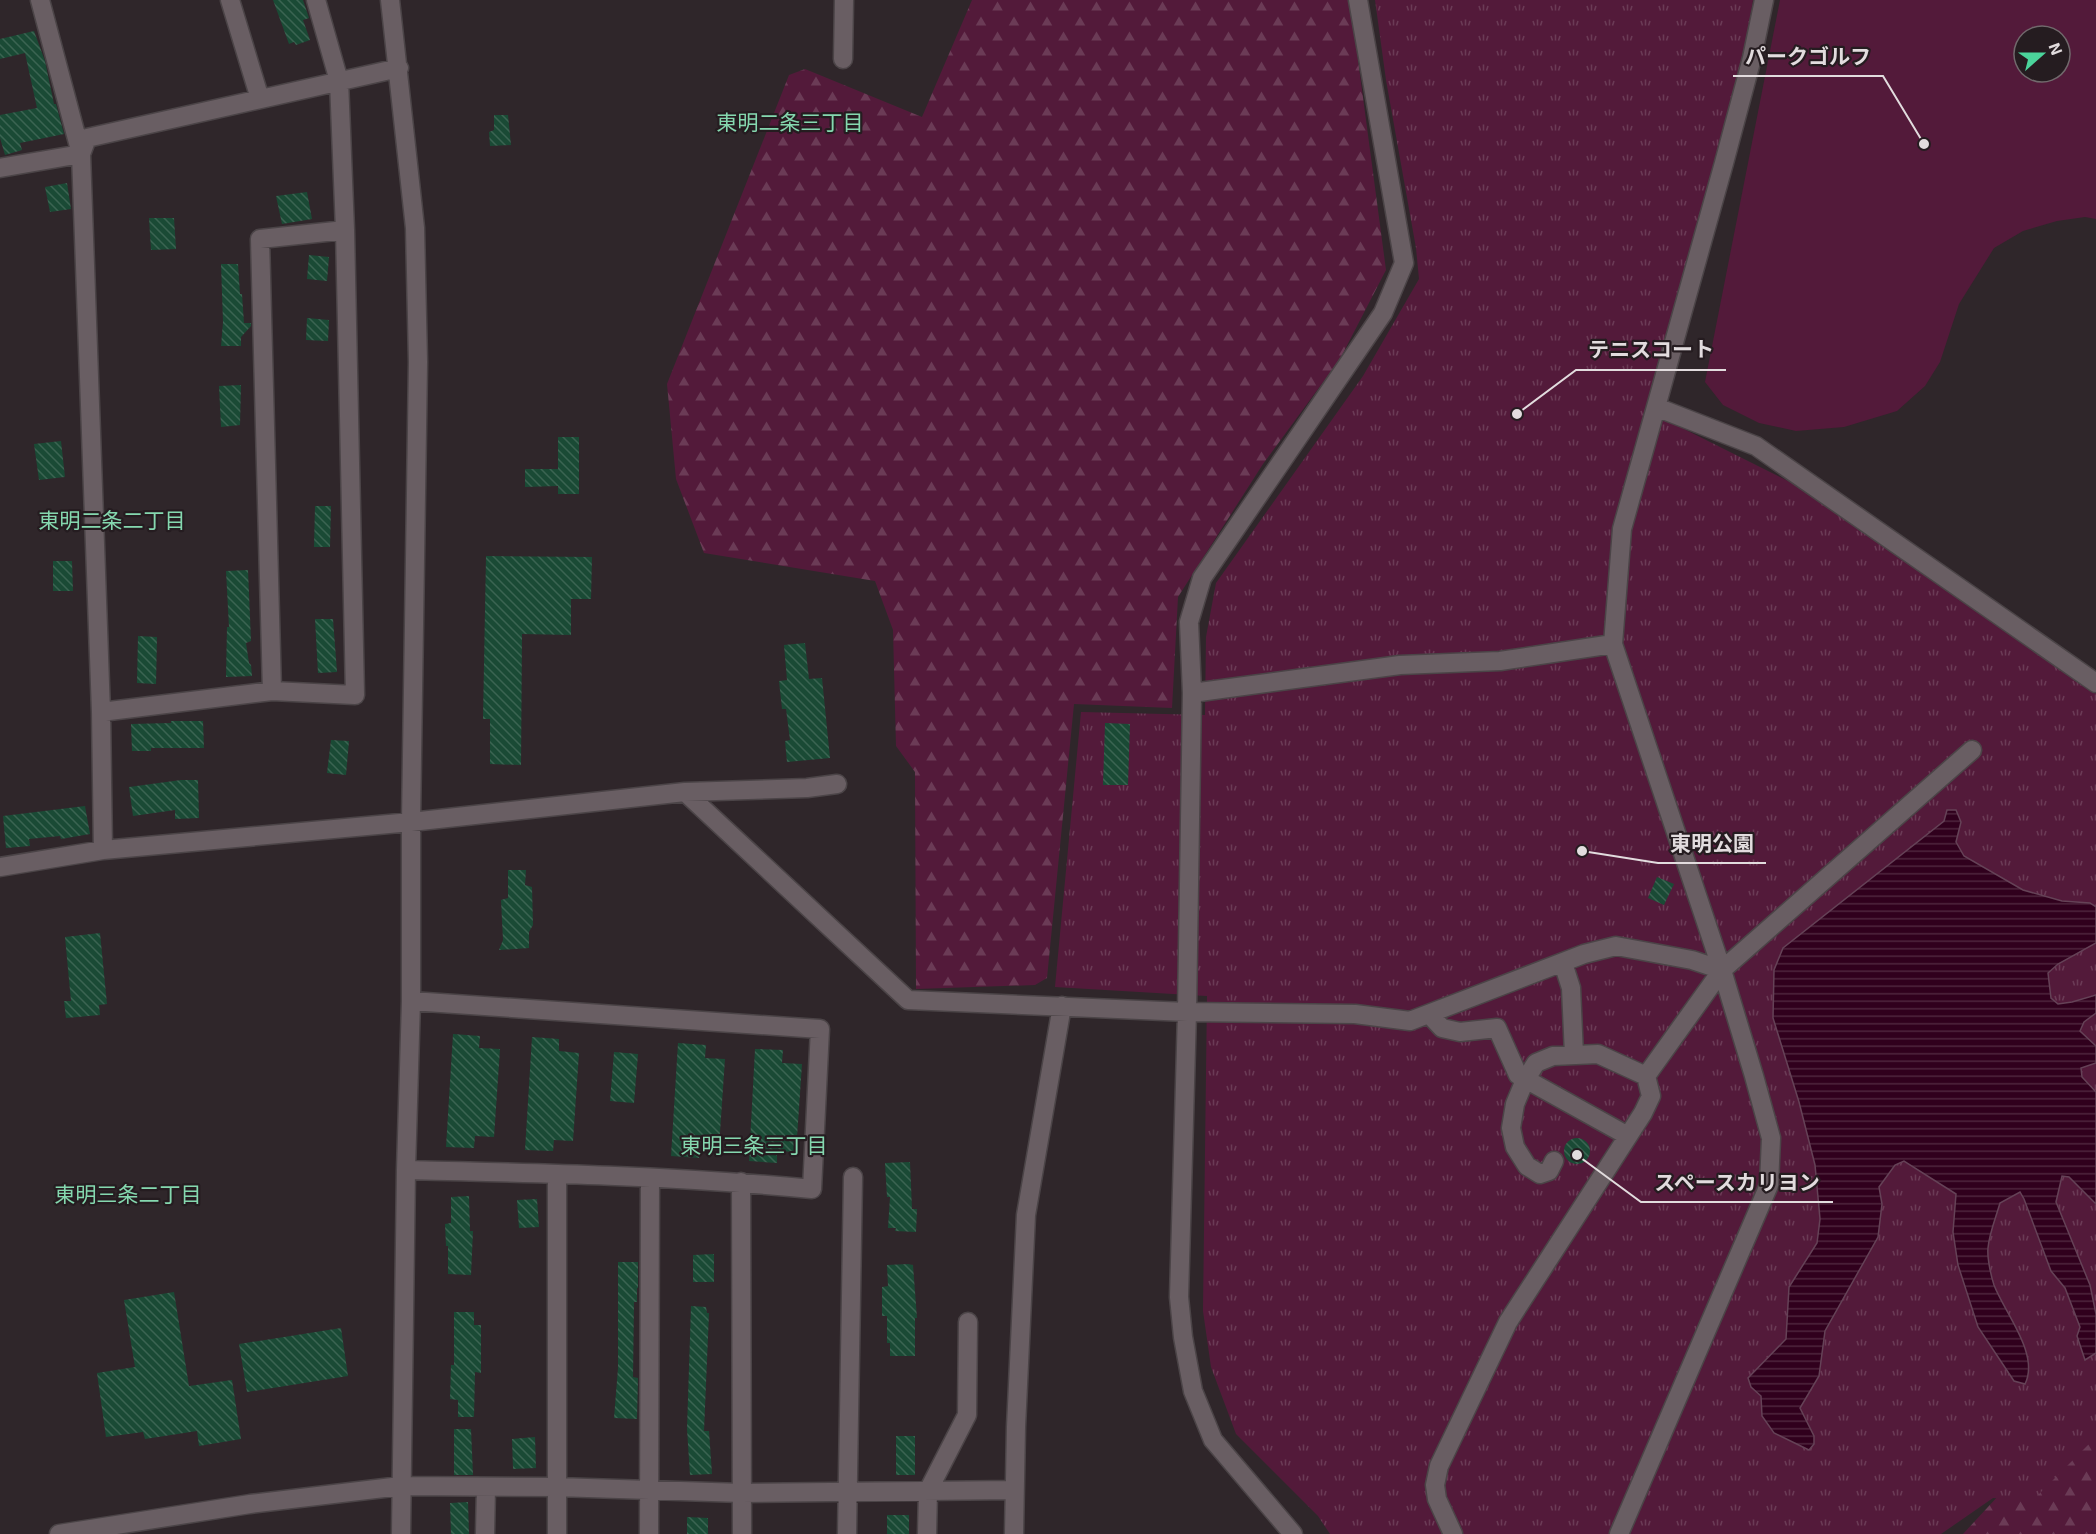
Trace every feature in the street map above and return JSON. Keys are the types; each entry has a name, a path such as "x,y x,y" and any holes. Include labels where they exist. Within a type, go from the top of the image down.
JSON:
{"street":[{"path":"40,0 81,154 103,850"},
{"path":"230,0 260,99"},
{"path":"100,712 272,691 355,695 345,230 339,81 316,0"},
{"path":"390,0 415,228 417,351 411,1001 406,1170 401,1534"},
{"path":"843,59 844,0"},
{"path":"1293,1534 1213,1440 1193,1391 1183,1336 1179,1297 1187,1012 1192,693 1189,622 1202,578 1383,313 1404,263 1358,0"},
{"path":"1619,1534 1768,1185 1771,1138 1754,1076 1722,970 1613,644 1622,529 1752,58 1764,0"},
{"path":"81,154 87,138 399,68"},
{"path":"0,168 81,154"},
{"path":"272,691 260,239 345,230"},
{"path":"1656,407 1756,446 2096,683"},
{"path":"1192,693 1400,665 1500,661 1613,644"},
{"path":"1453,1534 1437,1499 1434,1485 1439,1466 1508,1322 1628,1136 1651,1096 1647,1076 1722,970 1972,750"},
{"path":"0,867 103,850 411,822 685,792 807,788 837,784"},
{"path":"685,792 908,1000 1187,1012 1355,1014 1410,1021 1584,954 1616,946 1692,960 1722,970"},
{"path":"1563,963 1571,988 1574,1054"},
{"path":"406,1170 741,1182 812,1189 820,1029 411,1001"},
{"path":"1014,1534 1026,1215 1062,1006"},
{"path":"1429,1014 1442,1028 1460,1032 1497,1028 1518,1075 1628,1136"},
{"path":"1554,1161 1549,1171 1540,1174 1527,1166 1515,1147 1511,1128 1515,1104 1525,1080 1536,1063 1553,1056 1598,1054 1647,1076"},
{"path":"557,1174 557,1534"},
{"path":"847,1534 853,1177"},
{"path":"650,1178 650,1534"},
{"path":"741,1182 742,1534"},
{"path":"927,1534 928,1491 967,1414 968,1322"},
{"path":"58,1534 250,1503 401,1486 742,1492 1014,1490"},
{"path":"485,1534 486,1486"}],"green space":[{"path":"972,0 1350,0 1386,270 1340,359 1263,464 1178,597 1172,708 1074,704 1047,978 1035,985 916,989 915,772 896,746 893,630 875,581 704,553 676,479 667,384 789,75 805,69 922,117"},
{"path":"1375,0 1753,0 1742,64 1646,410 1790,482 2096,688 2096,1437 2034,1499 1993,1498 1941,1534 1330,1534 1318,1516 1236,1434 1211,1367 1203,1311 1207,996 1055,987 1081,712 1205,715 1206,637 1216,583 1363,376 1419,279 1416,248 1386,80"},
{"path":"1780,0 2096,0 2096,219 2085,217 2057,221 2023,231 1994,248 1959,304 1940,362 1925,386 1897,411 1844,427 1796,431 1759,423 1723,405 1705,382"},
{"path":"2096,1390 2096,1534 1963,1534"}],"shaded area":[{"path":"1947,810 1956,810 1961,822 1956,842 1964,856 2023,890 2062,901 2090,903 2096,907 2096,943 2058,964 2048,973 2051,998 2058,1004 2096,995 2096,1013 2084,1022 2080,1031 2096,1046 2096,1063 2081,1068 2082,1077 2096,1092 2096,1204 2069,1177 2062,1176 2056,1202 2090,1285 2096,1314 2096,1353 2085,1360 2077,1336 2080,1327 2065,1288 2051,1271 2020,1192 2000,1203 1988,1252 1994,1285 2019,1333 2028,1360 2025,1384 2014,1381 1978,1327 1958,1265 1953,1232 1956,1194 1904,1161 1895,1165 1879,1187 1882,1204 1878,1237 1825,1331 1819,1376 1800,1408 1814,1436 1814,1444 1809,1450 1774,1433 1762,1416 1761,1396 1751,1387 1748,1378 1786,1339 1789,1287 1817,1243 1820,1219 1815,1165 1799,1102 1773,1018 1774,970 1783,948 1944,821"}],"building":[{"path":"273,0 303,0 309,18 303,20 310,40 296,45 294,42 289,44"},
{"path":"34,31 45,61 54,104 56,104 64,134 20,143 22,150 5,155 0,138 0,115 37,108 25,53 0,59 0,39"},
{"path":"494,115 508,115 511,145 490,146 489,132 494,130"},
{"path":"67,183 71,209 50,212 45,187"},
{"path":"307,192 312,219 282,224 276,196"},
{"path":"149,218 174,218 176,249 151,250"},
{"path":"309,255 329,257 327,281 307,279"},
{"path":"221,264 238,264 244,323 251,323 241,337 241,346 221,346 223,322"},
{"path":"307,318 329,320 328,341 306,340"},
{"path":"241,385 240,425 221,427 219,386"},
{"path":"558,437 579,437 579,494 558,494 558,486 525,487 525,469 558,469"},
{"path":"61,441 65,477 39,480 34,444"},
{"path":"315,506 331,506 330,547 314,547"},
{"path":"486,556 592,557 591,599 571,599 571,635 522,634 521,765 490,764 490,719 483,719"},
{"path":"53,561 72,561 73,591 53,591"},
{"path":"248,570 251,641 246,643 252,676 226,677 227,627 229,627 226,571"},
{"path":"315,619 333,619 337,672 318,673"},
{"path":"138,636 157,637 156,684 137,683"},
{"path":"805,643 809,679 822,678 830,758 787,762 785,741 790,740 786,709 782,709 779,681 787,680 784,645"},
{"path":"171,721 203,721 204,748 151,748 151,751 132,751 131,724 171,723"},
{"path":"1105,723 1130,724 1128,785 1103,785"},
{"path":"331,740 349,741 346,775 327,773"},
{"path":"198,780 199,818 175,819 175,810 133,816 129,787"},
{"path":"85,806 90,834 61,839 60,836 29,839 30,846 6,848 3,816"},
{"path":"508,870 526,870 525,885 532,887 533,925 529,932 529,948 499,950 503,940 501,900 508,898"},
{"path":"1657,877 1674,884 1664,905 1648,898"},
{"path":"100,933 107,1004 99,1005 100,1015 66,1018 64,1001 71,1001 65,937"},
{"path":"453,1034 480,1036 479,1048 500,1049 494,1137 475,1136 474,1148 446,1147"},
{"path":"532,1037 559,1039 559,1051 579,1053 573,1141 554,1140 553,1151 525,1150"},
{"path":"678,1043 706,1045 705,1058 725,1059 719,1147 700,1146 699,1158 671,1156"},
{"path":"755,1049 783,1050 782,1063 802,1064 796,1152 777,1151 777,1163 749,1161"},
{"path":"614,1052 638,1054 634,1103 610,1101"},
{"path":"1577,1138 1586,1142 1590,1151 1586,1160 1577,1164 1568,1160 1564,1151 1568,1142"},
{"path":"910,1162 912,1209 917,1209 916,1232 895,1231 896,1228 888,1228 890,1197 887,1197 885,1163"},
{"path":"469,1196 470,1231 473,1231 471,1275 448,1274 445,1224 451,1223 451,1197"},
{"path":"537,1199 539,1227 519,1228 517,1200"},
{"path":"714,1254 714,1282 693,1282 693,1255"},
{"path":"618,1262 638,1262 637,1302 634,1302 633,1377 638,1378 637,1419 614,1418 618,1368"},
{"path":"887,1265 913,1265 917,1318 915,1318 915,1356 890,1356 890,1343 887,1343 887,1316 882,1316 882,1287 888,1286"},
{"path":"174,1292 189,1386 232,1380 241,1439 199,1446 197,1431 145,1439 143,1432 106,1437 97,1373 135,1367 124,1300"},
{"path":"691,1306 706,1307 709,1313 704,1431 709,1431 712,1474 690,1475 687,1429"},
{"path":"454,1312 474,1312 474,1325 481,1325 481,1373 475,1372 474,1417 458,1417 458,1400 450,1399 451,1365 454,1365"},
{"path":"341,1328 348,1376 247,1392 239,1344"},
{"path":"454,1429 471,1429 473,1475 454,1475"},
{"path":"896,1436 915,1436 915,1475 896,1475"},
{"path":"535,1437 536,1468 513,1469 512,1439"},
{"path":"468,1502 469,1534 451,1534 450,1503"},
{"path":"887,1515 909,1515 909,1534 887,1534"},
{"path":"687,1517 708,1518 708,1534 687,1534"}],"place":[{"name":"パークゴルフ","path":"1924,144"},
{"name":"テニスコート","path":"1517,414"},
{"name":"東明公園","path":"1582,851"},
{"name":"スペースカリヨン","path":"1577,1155"}],"district":[{"name":"東明二条三丁目","path":"790,121"},
{"name":"東明二条二丁目","path":"112,519"},
{"name":"東明三条三丁目","path":"754,1144"},
{"name":"東明三条二丁目","path":"128,1193"}]}
